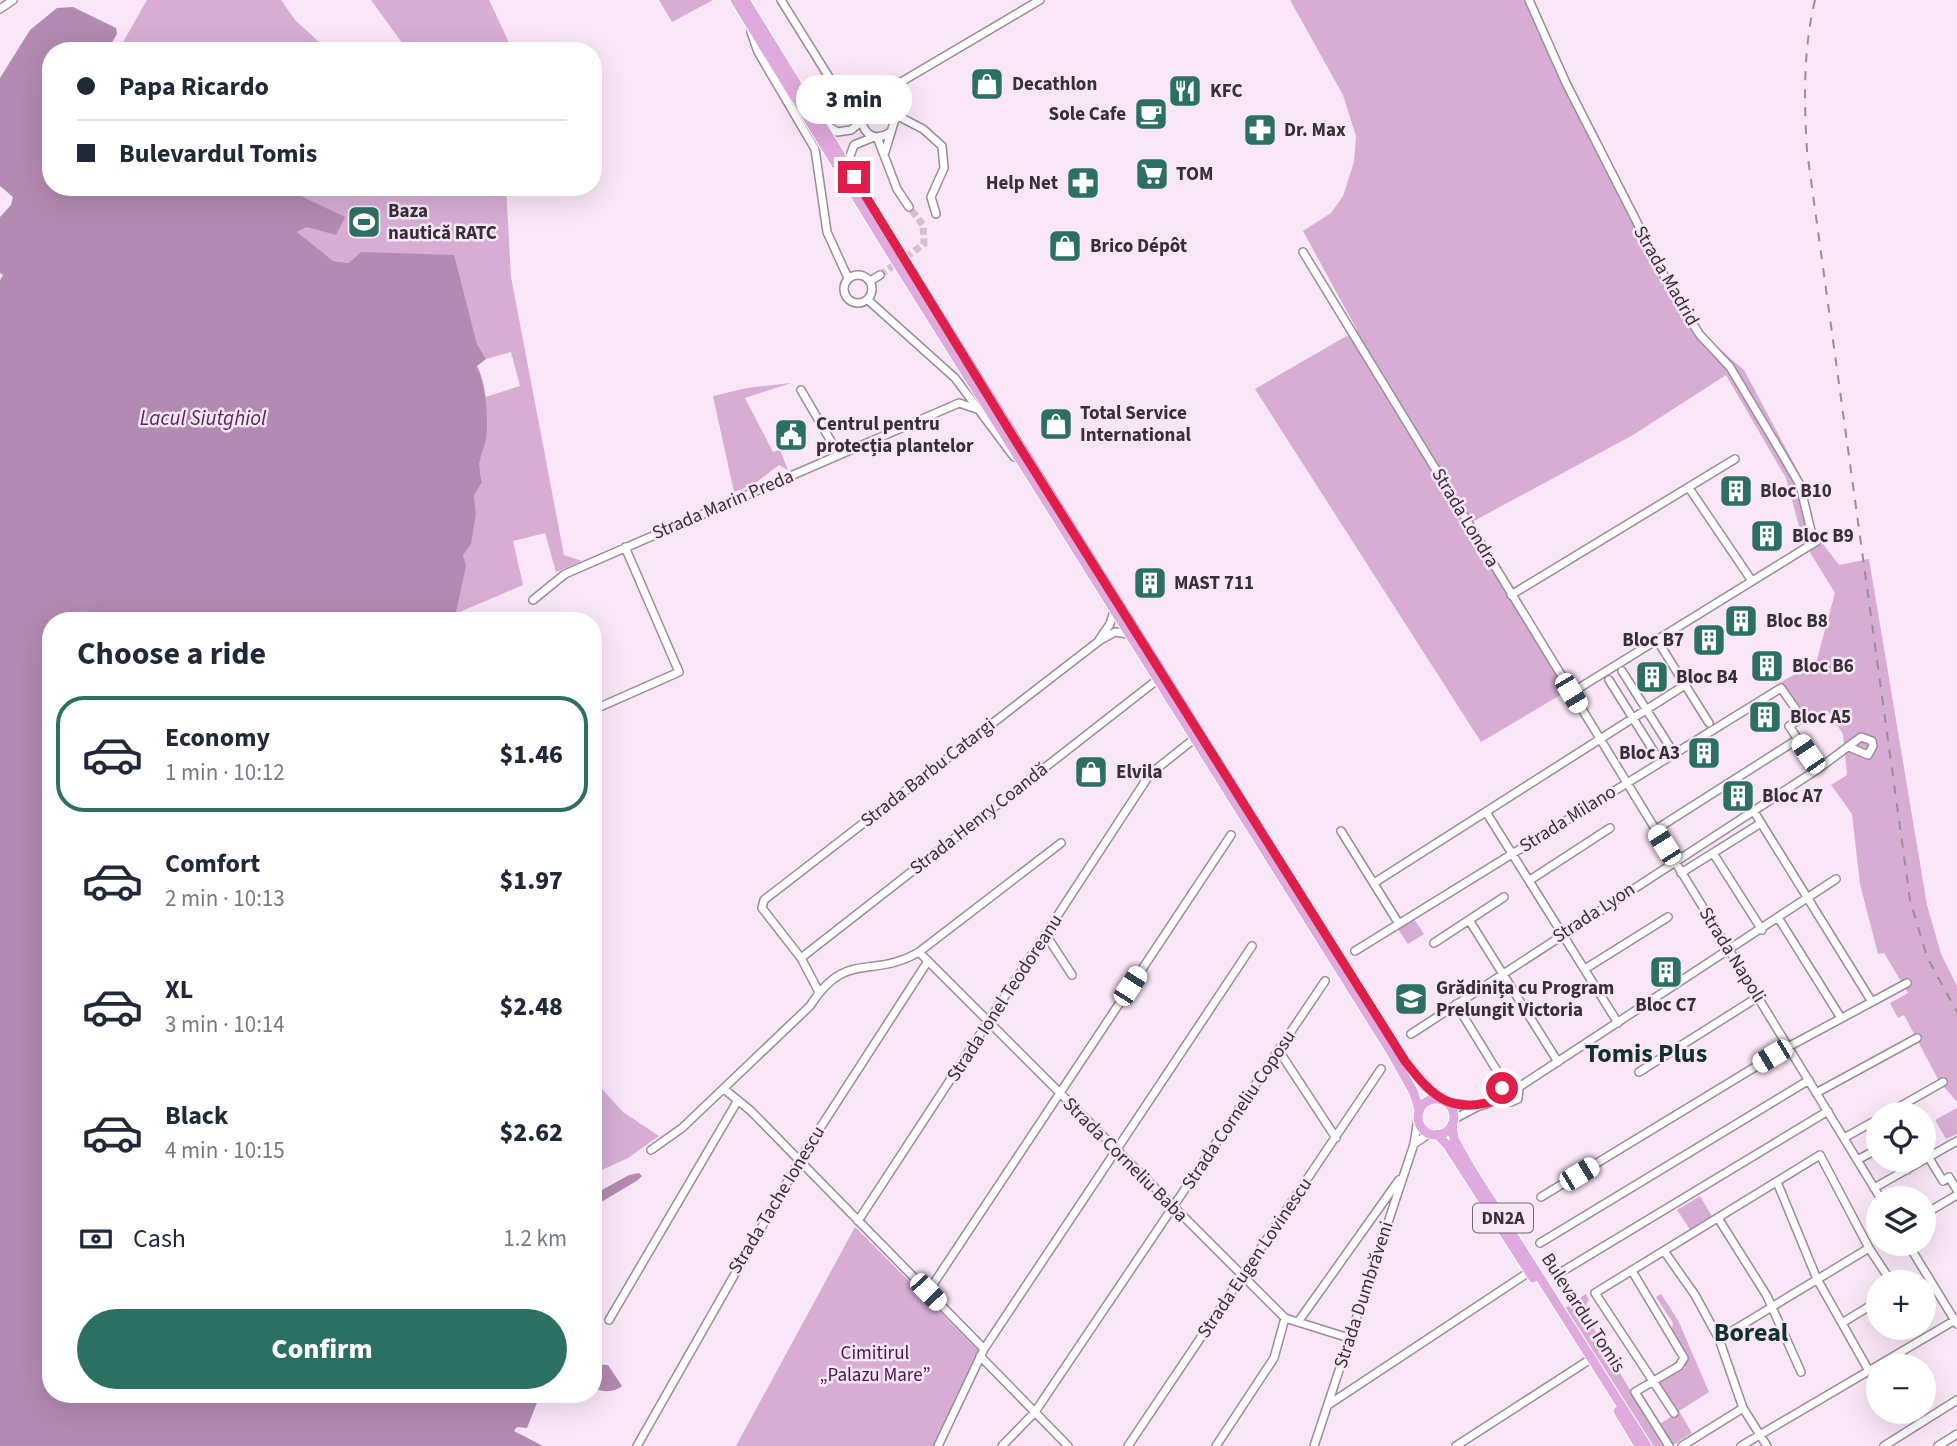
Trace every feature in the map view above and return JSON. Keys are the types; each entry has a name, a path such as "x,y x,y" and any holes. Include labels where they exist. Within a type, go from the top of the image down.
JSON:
{"main road":[{"name":"DN2A","path":"735,0 1405,1061 1425,1087 1452,1109 1453,1122"},
{"name":"DN2A","path":"745,0 854,177 891,245"},
{"name":"DN2A","path":"909,273 1030,477 1391,1052 1414,1093 1421,1126 1433,1134"},
{"path":"1419,1114 1428,1101 1443,1100"},
{"path":"1433,1134 1447,1130 1453,1122"},
{"name":"Bulevardul Tomis","path":"1453,1122 1454,1139 1471,1169 1647,1446"},
{"name":"Bulevardul Tomis","path":"1433,1134 1448,1146 1639,1446"}],"street":[{"path":"0,9 13,0"},
{"path":"781,0 848,104 862,119 866,132 875,137 885,153 897,188 909,207"},
{"path":"818,118 842,133 862,119 871,106 890,92 1040,0"},
{"name":"Strada Madrid","path":"1529,0 1566,83 1673,293 1700,335 1730,368 1800,485 1811,531 1817,541 1752,581"},
{"path":"748,21 758,52 815,149 827,232 848,278"},
{"path":"885,153 893,112 890,92"},
{"path":"848,104 884,105 934,136 945,157 944,168 931,197 936,214"},
{"path":"854,177 852,150 858,142 914,126"},
{"name":"Strada Londra","path":"1303,252 1626,783"},
{"path":"857,274 870,281 872,293 868,300 858,303 849,300 843,291 848,278 857,274"},
{"path":"870,281 880,275"},
{"path":"868,300 963,387 1030,477"},
{"path":"963,387 959,403 980,410"},
{"path":"801,390 839,455"},
{"name":"Strada Marin Preda","path":"533,600 565,574 959,403"},
{"path":"1511,595 1734,459"},
{"path":"1571,693 1752,581 1689,488"},
{"path":"602,706 679,672 625,547"},
{"name":"Strada Barbu Catargi","path":"1099,641 1110,624 1114,611"},
{"name":"Strada Barbu Catargi","path":"801,958 762,908 764,900 1099,641 1115,632 1128,634"},
{"path":"1657,640 1709,723"},
{"path":"1622,671 1670,747"},
{"name":"Strada Henry Coandă","path":"801,958 1157,680"},
{"path":"1609,680 1656,755"},
{"path":"1374,883 1685,685"},
{"name":"Strada Milano","path":"1355,951 1781,688 1802,718 1789,726 1798,739"},
{"name":"Strada Ionel Teodoreanu","path":"858,1221 1150,774 1194,739"},
{"path":"1655,830 1798,739 1818,769"},
{"name":"Strada Lyon","path":"1411,1034 1849,747"},
{"name":"Strada Napoli","path":"1626,783 1873,1186"},
{"path":"1753,810 1872,1002"},
{"path":"1486,812 1618,1023"},
{"path":"1681,873 1760,822"},
{"path":"1530,880 1610,828"},
{"path":"1341,831 1399,924"},
{"path":"928,1292 1231,835"},
{"path":"651,1150 682,1128 810,1006 819,992 847,969 894,965 919,952 1061,843"},
{"path":"1713,853 1762,930"},
{"path":"1519,1087 1779,919 1836,879"},
{"path":"1434,943 1504,897"},
{"path":"1585,969 1668,916"},
{"path":"1779,919 1841,1018"},
{"path":"1469,920 1558,1062"},
{"path":"1046,935 1073,975"},
{"path":"938,1446 982,1353 1252,946"},
{"name":"Strada Corneliu Baba","path":"919,952 1059,1095 1285,1318 1349,1338"},
{"path":"801,958 819,992"},
{"name":"Strada Tache Ionescu","path":"637,1446 799,1161 928,961"},
{"name":"Strada Corneliu Coposu","path":"1002,1446 1035,1412 1325,981"},
{"path":"1541,1197 1788,1047 1908,982"},
{"path":"1639,1072 1758,997"},
{"path":"1456,1004 1505,1084"},
{"path":"1816,1093 1917,1038"},
{"path":"1279,1051 1336,1138"},
{"name":"Strada Eugen Lovinescu","path":"1128,1446 1381,1069"},
{"path":"1540,1243 1808,1080"},
{"path":"1503,1098 1501,1091 1505,1084 1513,1082 1519,1087"},
{"path":"1908,1102 1943,1082"},
{"path":"1453,1122 1477,1107 1503,1098 1511,1102 1518,1099 1519,1087"},
{"path":"724,1089 928,1292 1068,1446"},
{"path":"610,1320 738,1100"},
{"path":"1443,1100 1477,1107"},
{"path":"1558,1274 1828,1111"},
{"name":"Strada Dumbrăveni","path":"1314,1446 1414,1144 1419,1114"},
{"path":"1844,1138 1866,1126"},
{"path":"1414,1144 1433,1134"},
{"path":"1936,1153 1957,1141"},
{"path":"1674,1413 1595,1293 1820,1155 1866,1242"},
{"path":"1857,1160 1866,1155"},
{"path":"1936,1169 1943,1181 1950,1177 1957,1192 1936,1206"},
{"path":"1878,1186 1903,1172"},
{"path":"1298,1322 1404,1174"},
{"path":"1777,1182 1818,1279 1866,1366"},
{"path":"1718,1218 1772,1307 1801,1372"},
{"path":"1719,1339 1866,1250"},
{"path":"1664,1251 1695,1295 1719,1339 1743,1408 1766,1446"},
{"path":"1899,1354 1956,1321 1915,1256"},
{"path":"1632,1271 1684,1358 1679,1366 1635,1392 1669,1446"},
{"path":"1328,1405 1529,1272"},
{"path":"1842,1323 1866,1308"},
{"path":"1216,1446 1274,1358 1285,1318"},
{"path":"1456,1446 1586,1362"},
{"path":"1741,1446 1866,1373"},
{"path":"1884,1446 1957,1400"},
{"path":"1682,1446 1743,1408"},
{"path":"1938,1446 1957,1434"}],"green space":[{"path":"147,0 281,0 295,20 319,42 123,42"},
{"path":"371,0 489,0 509,42 401,42"},
{"path":"659,0 713,0 672,22"},
{"path":"1290,0 1531,0 1633,209 1701,333 1744,370 1805,484 1813,531 1839,565 1869,559 1927,905 1941,954 1957,986 1957,1102 1939,1081 1904,1015 1898,1018 1890,1003 1908,993 1884,953 1878,954 1860,884 1852,814 1831,785 1847,775 1843,734 1827,710 1805,722 1779,683 1816,663 1835,593 1803,541 1786,478 1726,375 1633,435 1472,522 1569,690 1481,742 1255,389 1357,330 1303,231 1331,213 1343,196 1354,162 1356,136 1343,95"},
{"path":"300,196 506,196 511,277 564,555 582,561 556,572 545,533 513,541 523,585 455,612 465,566 463,555 476,512 474,496 482,482 480,461 486,421 485,397 520,386 511,352 486,359 477,344 453,255 349,263 333,261 298,235 297,232 307,227 310,201"},
{"path":"791,383 745,398 773,452 780,450 788,470 779,465 754,484 734,492 713,396 747,388"},
{"path":"1414,919 1424,934 1408,944 1398,929"},
{"path":"602,1089 623,1112 659,1136 628,1158 602,1170"},
{"path":"1957,1108 1957,1134 1946,1139 1936,1119"},
{"path":"1700,1196 1713,1218 1691,1231 1677,1210"},
{"name":"Cimitirul „Palazu Mare”","path":"855,1227 979,1351 937,1446 736,1446"},
{"path":"1586,1294 1589,1300 1583,1310 1663,1446 1653,1446 1565,1308"},
{"path":"1661,1294 1678,1320 1709,1392 1679,1411 1692,1433 1673,1445 1658,1425 1677,1413 1657,1381 1685,1368 1685,1355 1672,1329 1673,1323 1656,1297"}],"water":[{"name":"Lacul Siutghiol","path":"73,7 116,28 117,34 112,42 42,42 42,196 301,196 345,217 336,235 307,227 297,232 333,261 349,263 361,252 454,255 477,344 486,359 477,366 484,388 487,429 480,460 482,482 474,496 476,513 471,544 463,555 466,566 456,612 42,612 42,1403 537,1403 527,1428 517,1427 514,1431 543,1446 0,1446 0,280 3,275 0,273 0,217 11,205 13,197 0,186 0,78 30,30 57,8"},
{"path":"639,1173 642,1176 602,1202 602,1190 629,1175"},
{"path":"602,1365 608,1365 622,1386 602,1390"}],"tunnel":[{"path":"880,275 924,244 923,225 909,207"}],"railway":[{"path":"1815,0 1805,75 1807,151 1910,900 1927,957 1957,1012"}],"place":[{"name":"Decathlon","path":"987,84"},
{"name":"KFC","path":"1185,91"},
{"name":"Sole Cafe","path":"1151,114"},
{"name":"Dr. Max","path":"1260,130"},
{"name":"TOM","path":"1152,174"},
{"name":"Help Net","path":"1083,183"},
{"name":"Baza nautică RATC","path":"364,222"},
{"name":"Brico Dépôt","path":"1065,246"},
{"name":"Total Service International","path":"1056,424"},
{"name":"Centrul pentru protecția plantelor","path":"791,435"},
{"name":"Bloc B10","path":"1736,491"},
{"name":"Bloc B9","path":"1767,536"},
{"name":"MAST 711","path":"1150,583"},
{"name":"Bloc B8","path":"1741,621"},
{"name":"Bloc B7","path":"1709,640"},
{"name":"Bloc B6","path":"1767,666"},
{"name":"Bloc B4","path":"1652,677"},
{"name":"Bloc A5","path":"1765,717"},
{"name":"Bloc A3","path":"1704,753"},
{"name":"Elvila","path":"1091,772"},
{"name":"Bloc A7","path":"1738,796"},
{"name":"Bloc C7","path":"1666,972"},
{"name":"Grădinița cu Program Prelungit Victoria","path":"1411,999"}],"district":[{"name":"Tomis Plus","path":"1646,1053"},
{"name":"Boreal","path":"1751,1332"}],"route":[{"path":"854,177 1012,435 1405,1061 1431,1093 1445,1101 1477,1107 1503,1098 1502,1088"}]}
